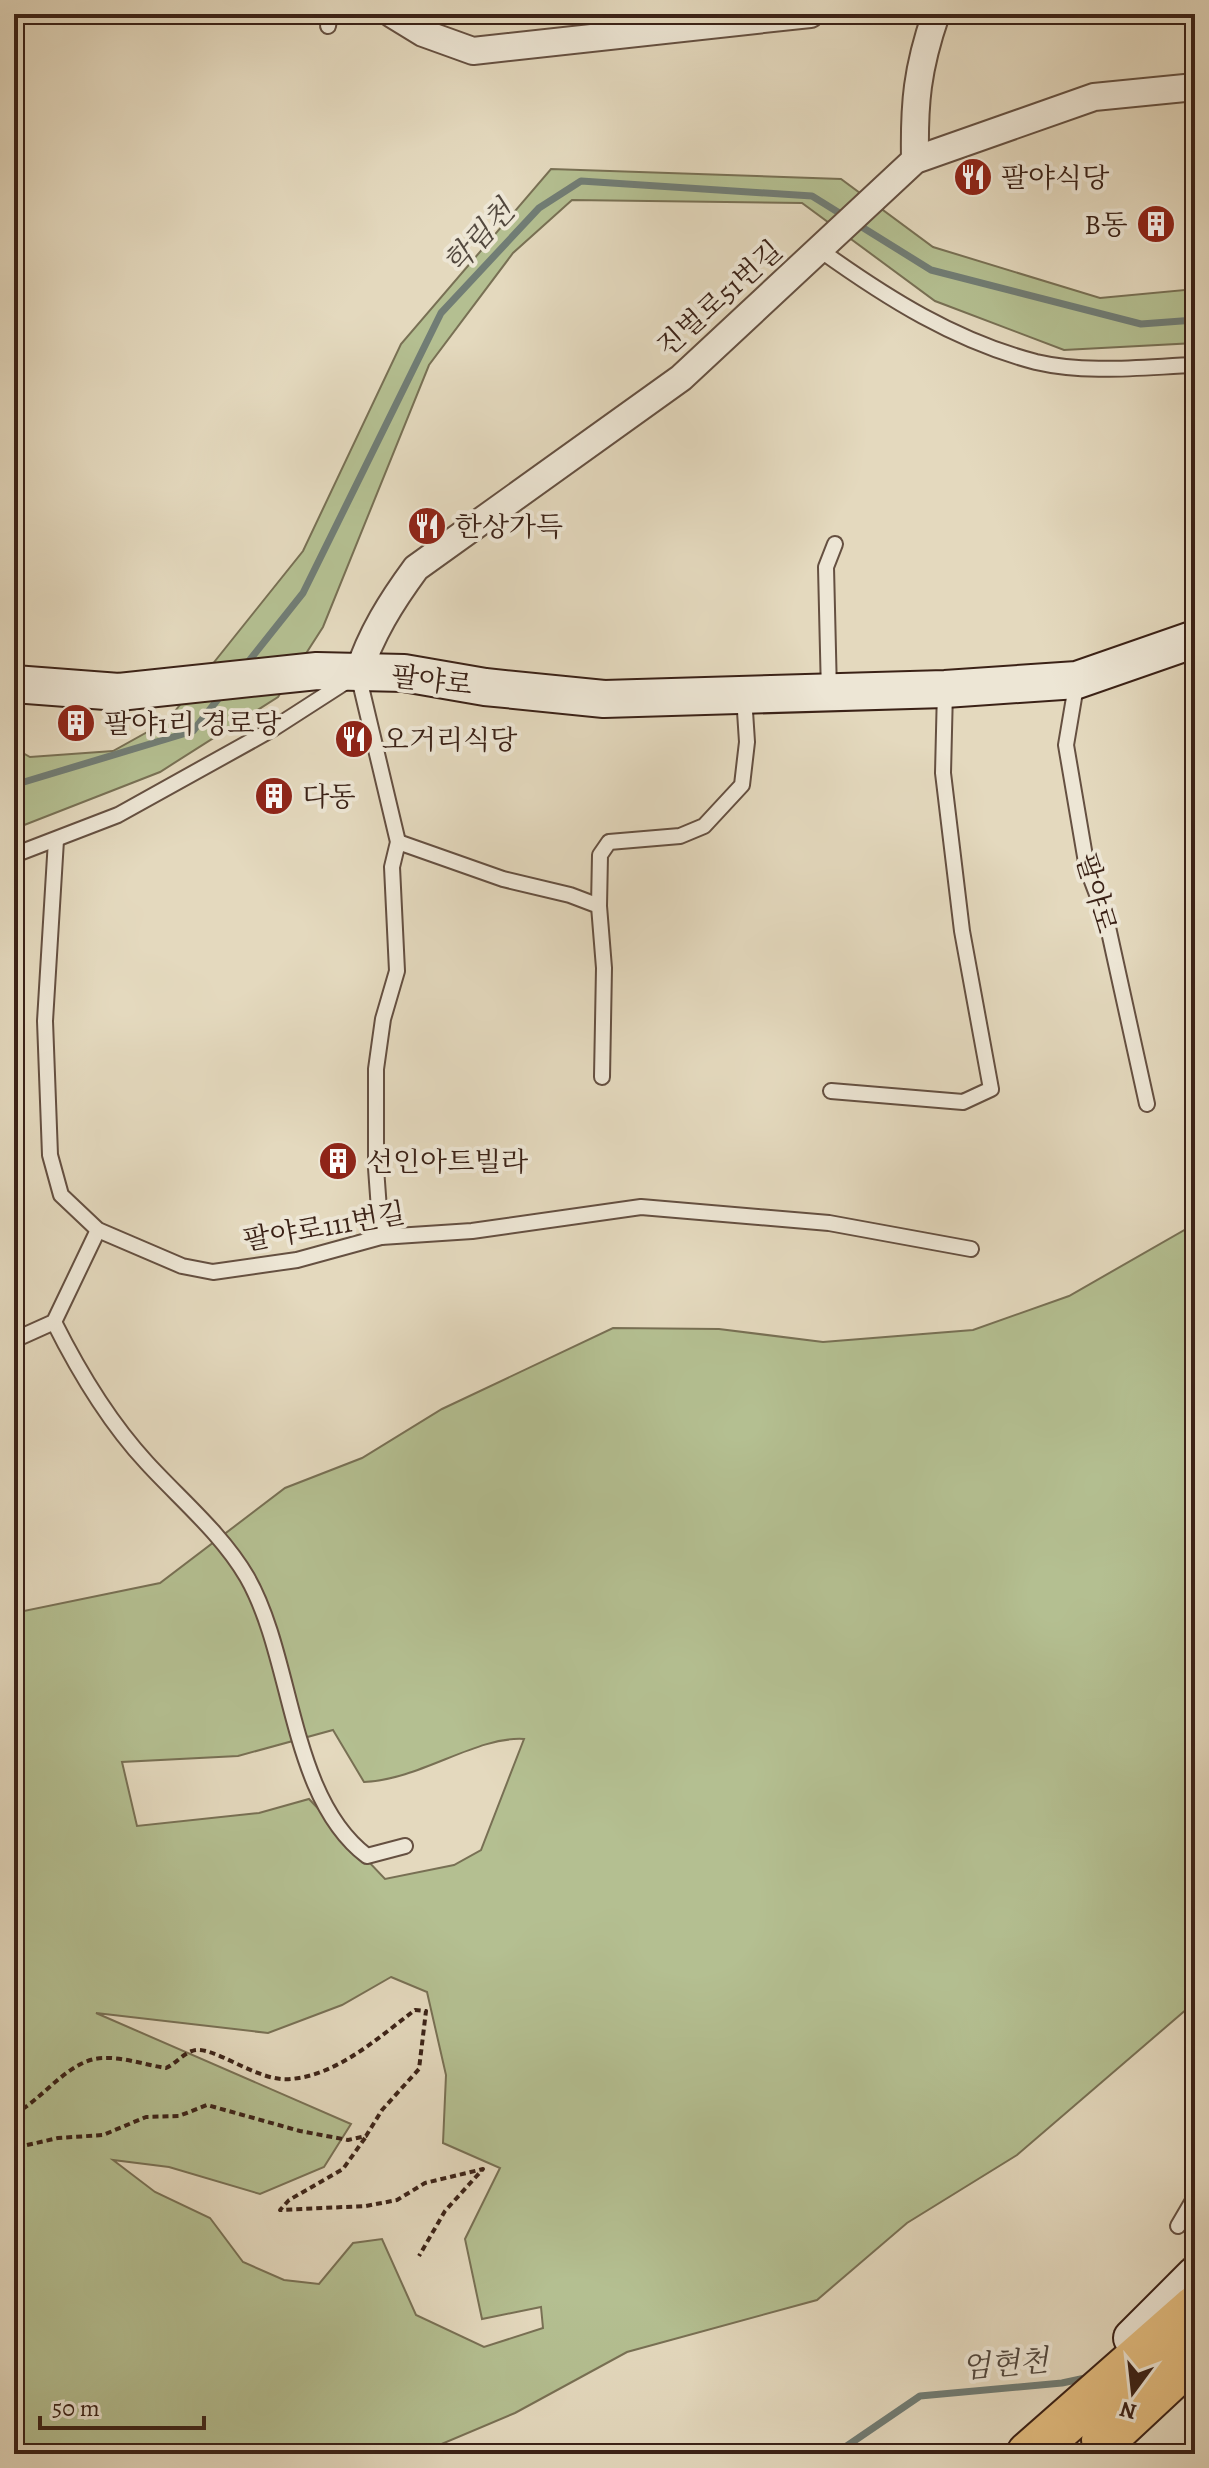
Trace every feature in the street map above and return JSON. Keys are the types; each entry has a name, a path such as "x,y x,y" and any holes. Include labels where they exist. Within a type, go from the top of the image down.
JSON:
{"highway":[{"path":"1029,2454 1192,2289"},
{"path":"1104,2440 1195,2355"}],"street":[{"path":"392,14 423,33 473,51 810,14"},
{"path":"915,160 914,98 923,50 935,14"},
{"name":"진벌로51번길","path":"358,674 369,640 416,568 681,378 915,160 1094,97 1195,87"},
{"name":"팔야로","path":"358,674 404,673 485,687 604,699 829,694 1077,680 1195,639"},
{"path":"14,684 119,692 317,671 358,674"},
{"path":"1014,2454 1192,2289"},
{"path":"1104,2440 1195,2369"}],"lane":[{"path":"825,243 883,294 953,333 1037,362 1092,368 1195,365"},
{"path":"829,694 826,567 835,544"},
{"path":"14,855 118,815 271,730 358,674"},
{"name":"팔야로","path":"358,674 398,842 392,867 397,971 383,1019 376,1069 376,1168 381,1237"},
{"name":"팔야로","path":"1077,680 1066,745 1087,868 1106,918 1147,1104"},
{"path":"831,1091 963,1102 991,1089 962,931 945,789 945,689"},
{"path":"602,1077 604,968 599,906 600,855 609,842 680,836 704,826 742,785 747,742 744,696"},
{"name":"팔야로111번길","path":"56,840 45,1021 50,1155 61,1195 98,1230 182,1266 213,1272 297,1260 381,1237 472,1231 641,1207 829,1223 971,1249"},
{"path":"398,842 503,879 570,895 599,906"},
{"path":"14,1340 54,1322 98,1230"},
{"path":"54,1322 81,1376 144,1460 210,1529 246,1576 272,1632 316,1783 345,1839 367,1856 405,1846"},
{"path":"1178,2226 1195,2197"}],"path":[{"path":"14,2114 31,2106 82,2063 103,2058 166,2068 192,2051 212,2051 260,2076 289,2080 315,2074 358,2052 415,2010 426,2011 419,2069 382,2110 343,2169 289,2200 280,2210 366,2206 397,2200 425,2183 483,2169 445,2211 419,2256"},
{"path":"14,2148 58,2138 103,2135 146,2117 179,2116 207,2105 300,2131 348,2140 366,2136"}],"green space":[{"path":"551,169 841,179 933,247 1100,298 1195,289 1195,343 1064,350 935,301 802,203 572,200 513,253 429,365 323,627 278,697 160,772 14,829 14,748 30,757 113,751 167,721 303,551 401,344"},
{"path":"1195,1224 1195,2002 1017,2155 907,2223 817,2300 627,2352 515,2413 418,2454 14,2454 14,2270 19,2267 14,2258 14,1613 160,1583 285,1488 362,1458 442,1409 613,1328 719,1329 823,1342 973,1330 1069,1296","holes":["333,1730 364,1782 406,1774 487,1744 524,1739 481,1850 454,1865 385,1879 309,1799 259,1813 137,1826 122,1762 238,1756","391,1977 427,1992 446,2075 443,2143 500,2168 465,2239 482,2319 541,2307 543,2328 484,2347 416,2315 382,2239 353,2243 319,2284 284,2280 243,2262 210,2218 155,2192 113,2160 169,2167 260,2194 324,2167 351,2124 96,2013 268,2033 342,2005"]}],"waterway":[{"name":"학림천","path":"245,666 303,593 441,313 539,208 581,181 812,196 931,270 1141,324 1195,320"},
{"name":"학림천","path":"14,785 193,731 222,694"},
{"name":"엄현천","path":"835,2454 920,2396 1062,2383 1090,2377"}],"place":[{"name":"팔야식당","path":"973,177"},
{"name":"B동","path":"1156,224"},
{"name":"한상가득","path":"427,526"},
{"name":"팔야1리 경로당","path":"76,723"},
{"name":"오거리식당","path":"354,739"},
{"name":"다동","path":"274,796"},
{"name":"선인아트빌라","path":"338,1161"}]}
